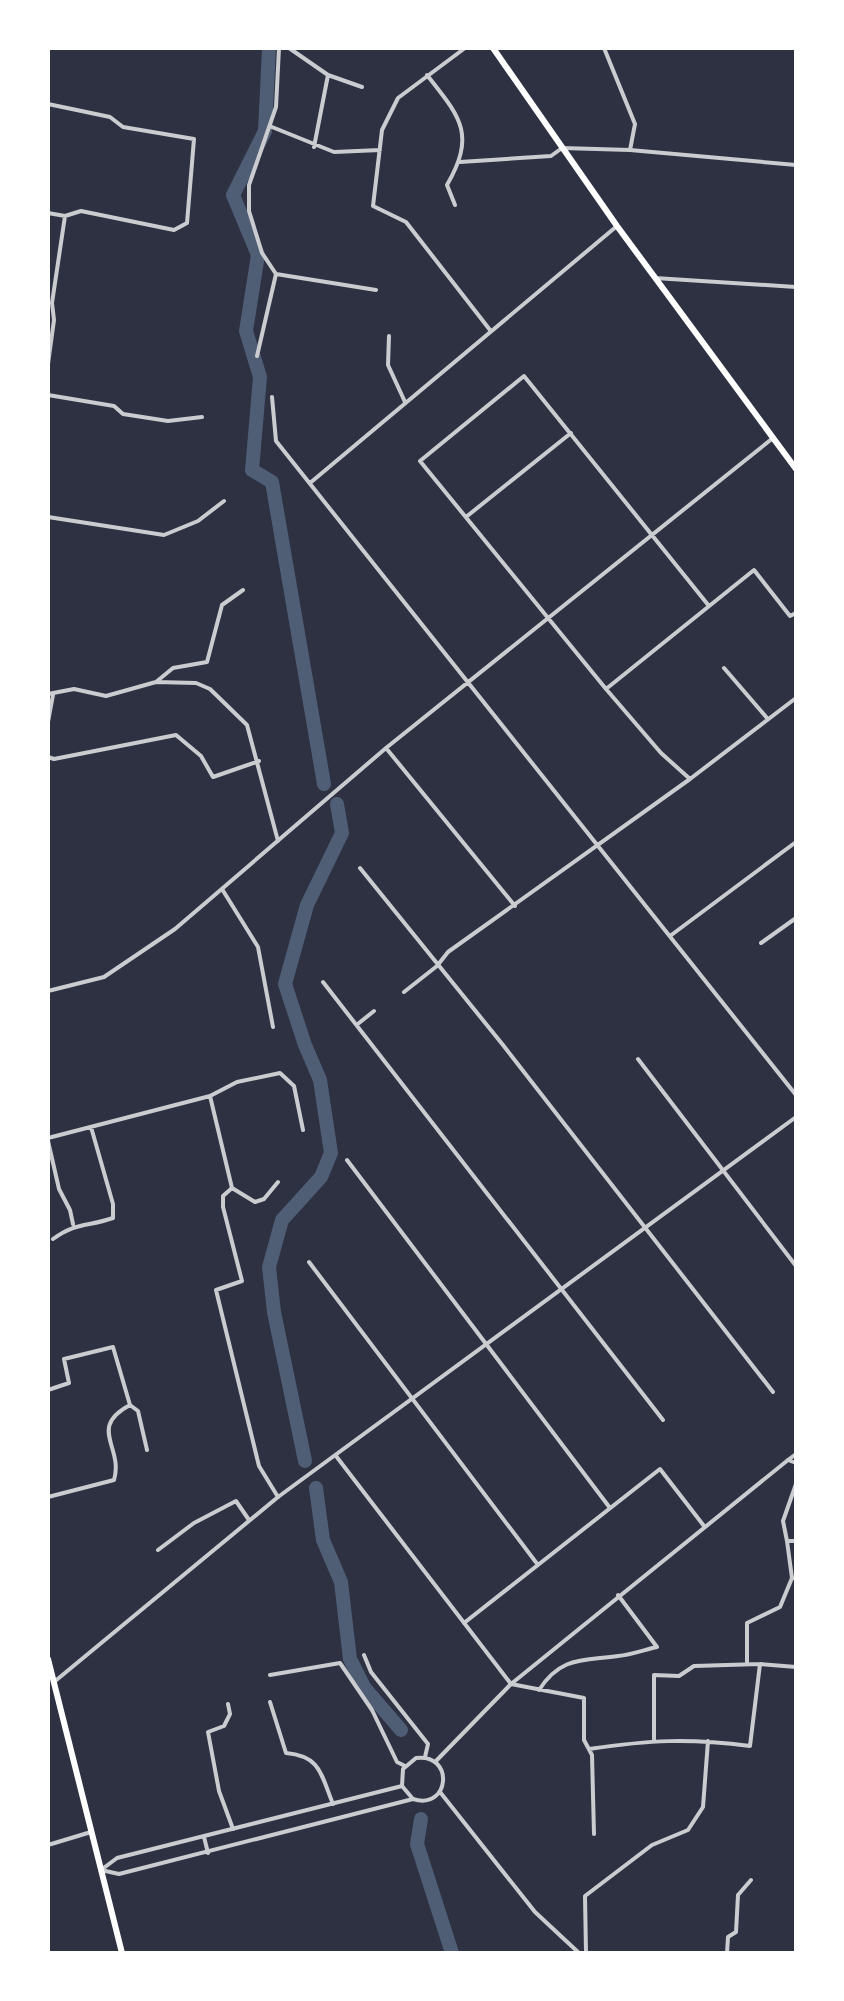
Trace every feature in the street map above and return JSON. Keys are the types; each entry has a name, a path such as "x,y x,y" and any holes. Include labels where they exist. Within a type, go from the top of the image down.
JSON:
{"main road":[{"path":"493,48 617,226 796,469"},
{"path":"48,1659 122,1953"}],"street":[{"path":"257,356 276,274 262,253 249,211 249,185 272,127 279,48"},
{"path":"289,48 328,75 362,87"},
{"path":"465,48 398,98 382,130 373,206 406,222 490,330"},
{"path":"604,48 635,124 630,150"},
{"path":"314,147 328,75"},
{"path":"427,75 461,119 460,162 447,185 455,205"},
{"path":"48,104 110,117 123,127 194,139 187,223 174,230 81,211 65,216 48,213"},
{"path":"272,127 314,147 334,152 380,150"},
{"path":"460,162 551,156 562,148 630,150 796,165"},
{"path":"48,364 54,320 52,303 65,216"},
{"path":"310,483 617,226"},
{"path":"276,274 376,290"},
{"path":"655,278 796,287"},
{"path":"389,336 388,365 405,402"},
{"path":"690,779 661,753 606,689 420,461 524,376 709,606"},
{"path":"48,395 114,406 123,414 168,421 202,417"},
{"path":"272,397 276,441 796,1095"},
{"path":"466,517 571,433"},
{"path":"48,991 104,977 175,929 386,748 470,684 773,438"},
{"path":"48,517 164,535 198,521 224,501"},
{"path":"606,689 754,570 790,616 796,613"},
{"path":"156,682 173,668 207,662 222,605 243,590"},
{"path":"724,668 767,718"},
{"path":"48,722 51,695 74,689 106,696 156,682 196,683 217,694 247,725 278,841"},
{"path":"404,992 437,966 448,952 600,845 796,698"},
{"path":"48,757 54,759 176,735 201,756 213,777 259,761"},
{"path":"386,748 515,906"},
{"path":"670,936 796,842"},
{"path":"360,868 503,1045 773,1392"},
{"path":"222,889 258,947 273,1027"},
{"path":"761,943 796,918"},
{"path":"323,982 359,1023 663,1420"},
{"path":"359,1023 374,1011"},
{"path":"638,1059 796,1266"},
{"path":"73,1224 70,1210 59,1189 48,1140 210,1096 237,1082 280,1073 294,1086 303,1130"},
{"path":"210,1096 232,1188 255,1202 264,1199 278,1182"},
{"path":"54,1682 278,1497 796,1117"},
{"path":"53,1239 73,1224 92,1226 113,1218 113,1204 91,1127"},
{"path":"347,1160 610,1508"},
{"path":"232,1188 223,1196 223,1207 242,1281 216,1290 259,1466 278,1497"},
{"path":"309,1262 538,1565"},
{"path":"48,1390 69,1383 64,1359 113,1347 130,1405 138,1411 147,1450"},
{"path":"48,1497 114,1480 117,1470 107,1429 110,1419 130,1405"},
{"path":"436,1761 511,1684 796,1454"},
{"path":"336,1456 511,1684 584,1698 584,1740 589,1749 594,1834"},
{"path":"788,1460 796,1463"},
{"path":"464,1623 660,1469 704,1526"},
{"path":"747,1665 747,1623 780,1607 794,1578 783,1521 796,1484"},
{"path":"158,1550 194,1523 236,1501 249,1520"},
{"path":"787,1541 796,1541"},
{"path":"539,1690 550,1673 584,1657 619,1656 657,1647 618,1595"},
{"path":"364,1655 371,1672 428,1744 425,1757"},
{"path":"270,1675 340,1663 372,1710 397,1762 405,1766"},
{"path":"589,1749 654,1739 750,1746 760,1664"},
{"path":"654,1739 654,1675 679,1676 694,1666 760,1664 796,1667"},
{"path":"270,1702 286,1753 306,1755 315,1763 333,1804"},
{"path":"228,1704 230,1714 224,1726 208,1732 219,1791 233,1829"},
{"path":"586,1953 585,1896 652,1845 688,1830 703,1807 708,1741"},
{"path":"101,1870 119,1874 413,1799 428,1801 440,1792 445,1776 436,1761 416,1758 405,1766 402,1786 413,1799"},
{"path":"101,1870 117,1858 402,1786"},
{"path":"440,1792 535,1912 579,1953"},
{"path":"48,1845 91,1832"},
{"path":"204,1837 208,1853"},
{"path":"727,1953 728,1937 736,1932 738,1895 751,1880"}],"waterway":[{"path":"269,48 265,131 233,195 258,255 246,331 260,377 252,470 272,482 324,784"},
{"path":"305,1461 274,1312 269,1267 282,1220 321,1177 331,1153 320,1080 285,984 307,905 342,833 337,804"},
{"path":"316,1488 323,1540 341,1582 350,1659 364,1687 401,1730"},
{"path":"421,1819 417,1844 452,1953"}]}
